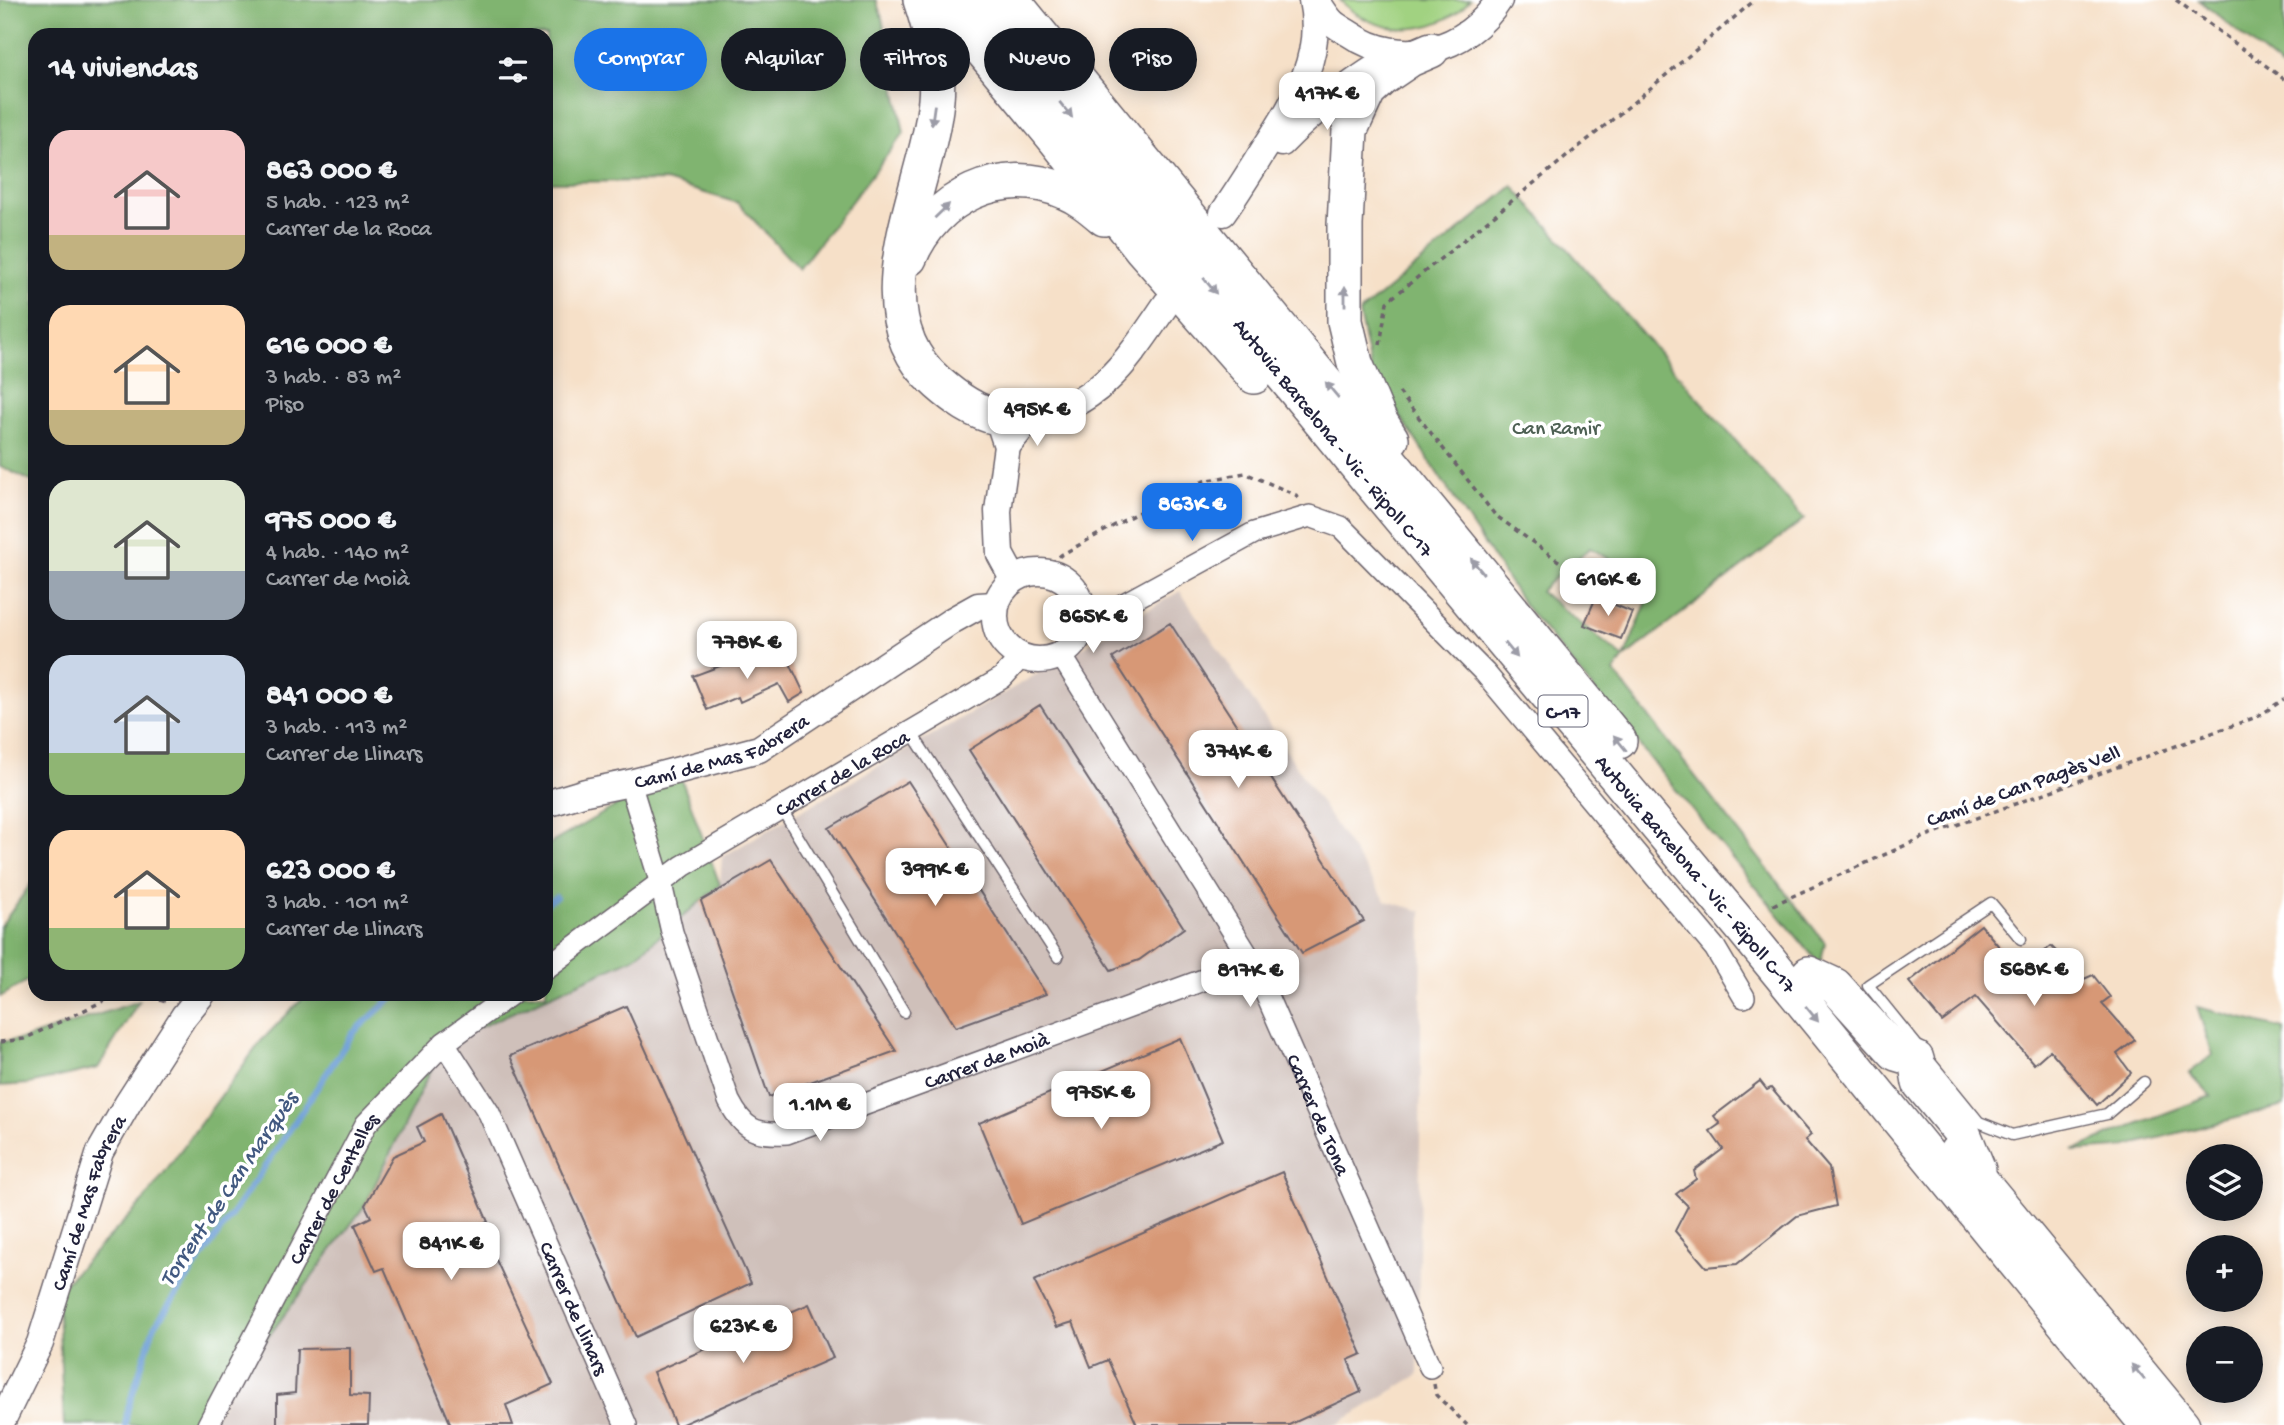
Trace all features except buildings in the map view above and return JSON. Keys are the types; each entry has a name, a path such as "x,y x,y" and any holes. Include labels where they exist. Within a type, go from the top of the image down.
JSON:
{"highway":[{"path":"921,0 936,59 936,98 908,220 897,291 900,324 914,352 932,377 961,402 1011,427"},
{"path":"940,0 1056,140 1142,250 1391,529 1476,607"},
{"name":"Autovia Barcelona - Vic - Ripoll C-17","path":"976,0 1367,478 1741,926 2148,1425"},
{"name":"Autovia Barcelona - Vic - Ripoll C-17","path":"1012,0 2182,1425"},
{"path":"1419,51 1381,78 1368,91 1350,130 1345,225 1345,321 1355,363 1379,420 1450,534"},
{"path":"897,291 912,252 937,215 953,201 975,189 997,182 1020,180 1062,190 1083,201 1142,250"},
{"path":"1809,974 1835,986 1896,1053 1919,1056 1920,1083 1964,1136 1984,1186"}],"street":[{"path":"1314,0 1333,23 1363,43 1396,52 1419,51"},
{"path":"1314,0 1316,34 1306,78 1293,104 1230,203 1304,120 1360,77 1384,62 1463,38 1489,16 1499,0"},
{"path":"1013,578 1000,554 998,510 1011,427 1070,407 1107,382 1125,364 1167,303"},
{"path":"1084,617 1102,616 1254,533 1310,516 1341,527 1485,673 1715,948 1744,997"},
{"path":"1045,570 1066,579 1080,597 1084,617 1079,635 1061,655 1040,661 1021,657 1003,644 994,622 995,605 1013,578 1045,570"},
{"name":"Camí de Mas Fabrera","path":"553,802 760,749 953,620 978,606 995,605"},
{"name":"Carrer de Tona","path":"1061,655 1252,962 1430,1367"},
{"name":"Carrer de la Roca","path":"661,884 683,866 1002,678 1021,657"},
{"name":"Carrer de Moià","path":"630,783 661,884 672,932 729,1101 738,1117 750,1129 766,1135 787,1133 1252,962"},
{"path":"553,963 661,884"},
{"name":"Camí de Mas Fabrera","path":"0,1425 40,1343 100,1152 128,1103 196,1001"},
{"name":"Carrer de Centelles","path":"208,1425 366,1124 444,1043 501,1001"},
{"name":"Carrer de Llinars","path":"444,1043 489,1113 626,1425"}],"lane":[{"path":"911,732 1058,957"},
{"path":"781,808 904,1012"},
{"path":"2021,939 1991,903 1868,985 1919,1056 1979,1122 2012,1135 2107,1114 2144,1082"}],"path":[{"path":"1380,347 1387,302 1628,107 1755,0"},
{"path":"2176,0 2284,79"},
{"path":"1393,385 1495,515 1567,567"},
{"path":"1045,570 1061,555 1135,514 1204,481 1245,473 1296,495 1310,516"},
{"name":"Camí de Can Pagès Vell","path":"1773,905 1926,836 2259,716 2284,699"},
{"path":"0,1042 24,1039 103,1001"},
{"path":"1430,1367 1436,1395 1467,1425"}],"shaded area":[{"path":"1180,591 1386,901 1422,911 1418,1375 1336,1425 210,1425 444,1043 538,1001 553,1001 553,994 634,958 720,885 722,857"}],"green space":[{"path":"0,0 876,0 884,28 860,28 860,91 896,91 904,133 799,269 738,203 665,181 553,182 553,28 28,28 28,480 0,466"},
{"path":"1340,0 1470,0 1456,13 1440,22 1405,28 1387,27 1370,21"},
{"path":"2199,0 2284,0 2284,70"},
{"name":"Can Ramir","path":"1513,186 1804,519 1624,658 1614,672 1825,943 1820,965 1524,605 1371,372 1359,313","holes":["1590,548 1654,584 1624,658 1540,591"]},
{"path":"678,770 720,885 634,958 553,994 553,842"},
{"path":"28,888 28,980 0,997 0,927"},
{"path":"139,1001 98,1068 29,1084 0,1086 0,1042 24,1039"},
{"path":"300,1001 538,1001 444,1043 365,1205 221,1401 210,1425 64,1425 57,1291 141,1204 262,1040"},
{"path":"2197,1007 2284,1029 2284,1106 2119,1148 2073,1151 2211,1096 2189,1073 2213,1055"}],"waterway":[{"name":"Torrent de Can Marquès","path":"125,1425 154,1327 353,1033 388,1001"}]}
